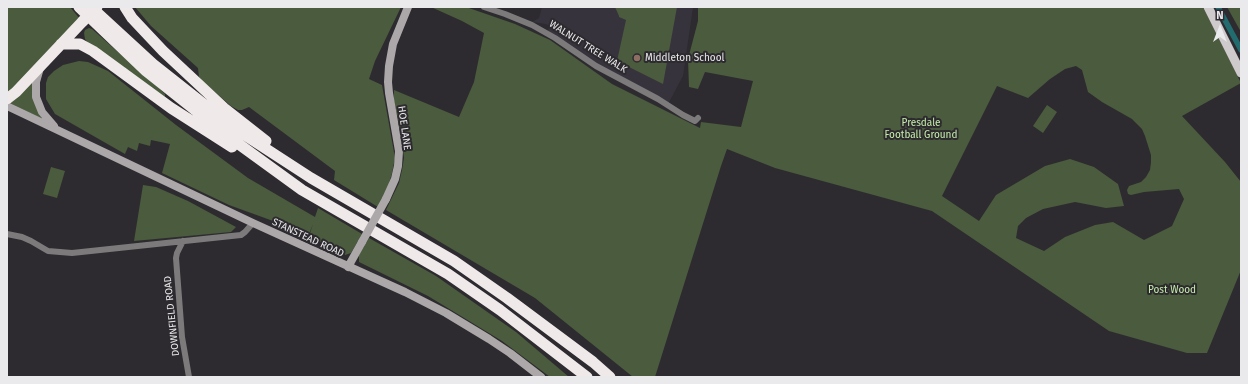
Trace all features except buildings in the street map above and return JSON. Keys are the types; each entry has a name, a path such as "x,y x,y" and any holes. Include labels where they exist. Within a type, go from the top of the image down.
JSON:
{"highway":[{"path":"79,7 146,71 229,137 302,190"},
{"path":"91,7 153,64 234,128 311,178 454,261 514,302 593,362 610,377"},
{"path":"7,99 16,92 97,7"},
{"path":"125,7 132,18 163,51 224,108 311,178"},
{"path":"61,44 80,44 93,51 176,112 302,190 448,274 500,310 587,377"}],"main road":[{"name":"HOE LANE","path":"348,267 386,199 395,179 398,166 399,151 388,82 389,66 393,44 408,7"},
{"path":"1208,7 1241,73"},
{"name":"STANSTEAD ROAD","path":"41,65 36,82 36,97 42,112 59,130"},
{"name":"STANSTEAD ROAD","path":"7,106 253,223 405,292 466,325 510,353 541,377"}],"street":[{"name":"WALNUT TREE WALK","path":"484,7 532,25 555,38 596,66 658,99 683,115 695,121 698,118"},
{"path":"7,234 22,237 48,251 56,253 72,253 241,234 245,232 253,223"},
{"name":"DOWNFIELD ROAD","path":"183,241 176,258 182,337 189,377"},
{"path":"170,243 177,253"}],"shaded area":[{"name":"Middleton School","path":"542,7 693,7 683,76 668,104 598,65 548,32 549,26 546,24 532,22 539,18"}],"green space":[{"path":"7,7 70,7 80,19 7,96"},
{"path":"135,7 401,7 375,61 369,79 382,85 395,158 387,190 378,207 334,180 335,171 249,107 238,110 231,106 201,80 199,77 198,68 151,26"},
{"path":"431,7 466,7 515,24 550,40 612,84 700,128 701,122 741,127 753,81 705,72 698,89 689,87 688,59 698,21 698,7 1203,7 1241,83 1182,116 1225,162 1241,182 1241,270 1207,353 1187,353 1109,331 932,211 775,168 727,149 655,377 633,377 535,298 386,210 399,183 404,158 394,101 394,90 459,117 474,82 484,33","holes":["1076,66 1082,70 1088,92 1102,102 1132,119 1142,129 1145,136 1151,155 1150,170 1141,182 1129,186 1127,190 1128,194 1131,195 1144,192 1179,189 1184,199 1172,226 1144,240 1113,222 1095,225 1065,237 1044,251 1016,238 1018,226 1026,218 1043,209 1075,202 1106,208 1124,206 1118,184 1094,167 1070,159 1045,166 996,195 979,221 942,196 997,86 1028,98 1050,79 1065,69"]},
{"path":"615,7 677,7 663,84 617,61 626,20 619,17"},
{"path":"1227,7 1241,7 1241,32"},
{"path":"89,28 161,90 165,94 165,97 88,43 85,39 84,33 85,30"},
{"path":"79,61 88,62 108,71 176,125 248,178 315,217 318,208 362,234 351,253 345,255 309,236 313,224 309,234 229,205 162,173 170,144 151,140 150,146 139,143 137,151 128,147 125,154 55,114 46,99 46,83 48,77 63,65"},
{"path":"32,81 44,120 8,102"},
{"path":"1047,105 1057,112 1043,133 1033,126"},
{"path":"51,167 65,171 57,198 43,194"},
{"path":"143,185 156,187 188,201 236,227 231,232 134,241"},
{"path":"369,238 436,276 516,332 569,377 550,377 502,341 428,296 359,262 359,255"}],"waterway":[{"path":"1218,7 1241,50"}],"place":[{"name":"Middleton School","path":"637,58"}],"park label":[{"name":"Presdale Football Ground","path":"921,128"},
{"name":"Post Wood","path":"1172,290"}]}
